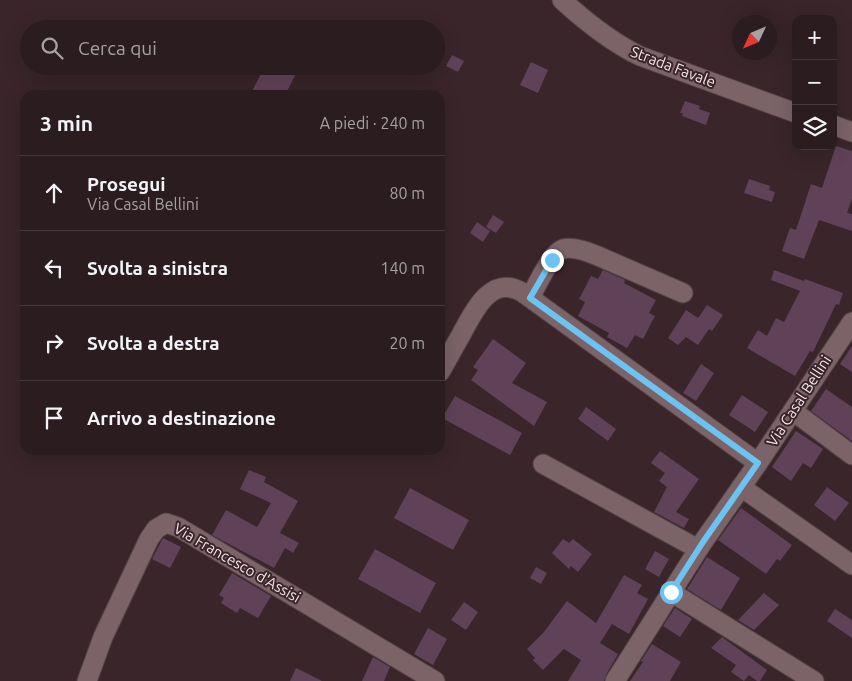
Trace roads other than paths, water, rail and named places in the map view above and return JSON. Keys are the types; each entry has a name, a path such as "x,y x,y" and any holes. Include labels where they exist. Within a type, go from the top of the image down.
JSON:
{"street":[{"name":"Strada Favale","path":"562,0 590,25 627,50 663,66 792,112"},
{"path":"837,127 852,132"},
{"path":"530,298 554,257 560,250 568,248 598,256 683,293"},
{"path":"445,363 474,310 488,294 502,288 515,288 758,463"},
{"name":"Via Casal Bellini","path":"615,681 698,549 742,487 852,322"},
{"path":"793,411 852,455"},
{"path":"543,464 698,549"},
{"path":"742,487 852,565"},
{"name":"Via Francesco d'Assisi","path":"87,681 103,637 149,539 156,529 166,523 178,527 435,681"},
{"path":"671,592 814,681"}]}
